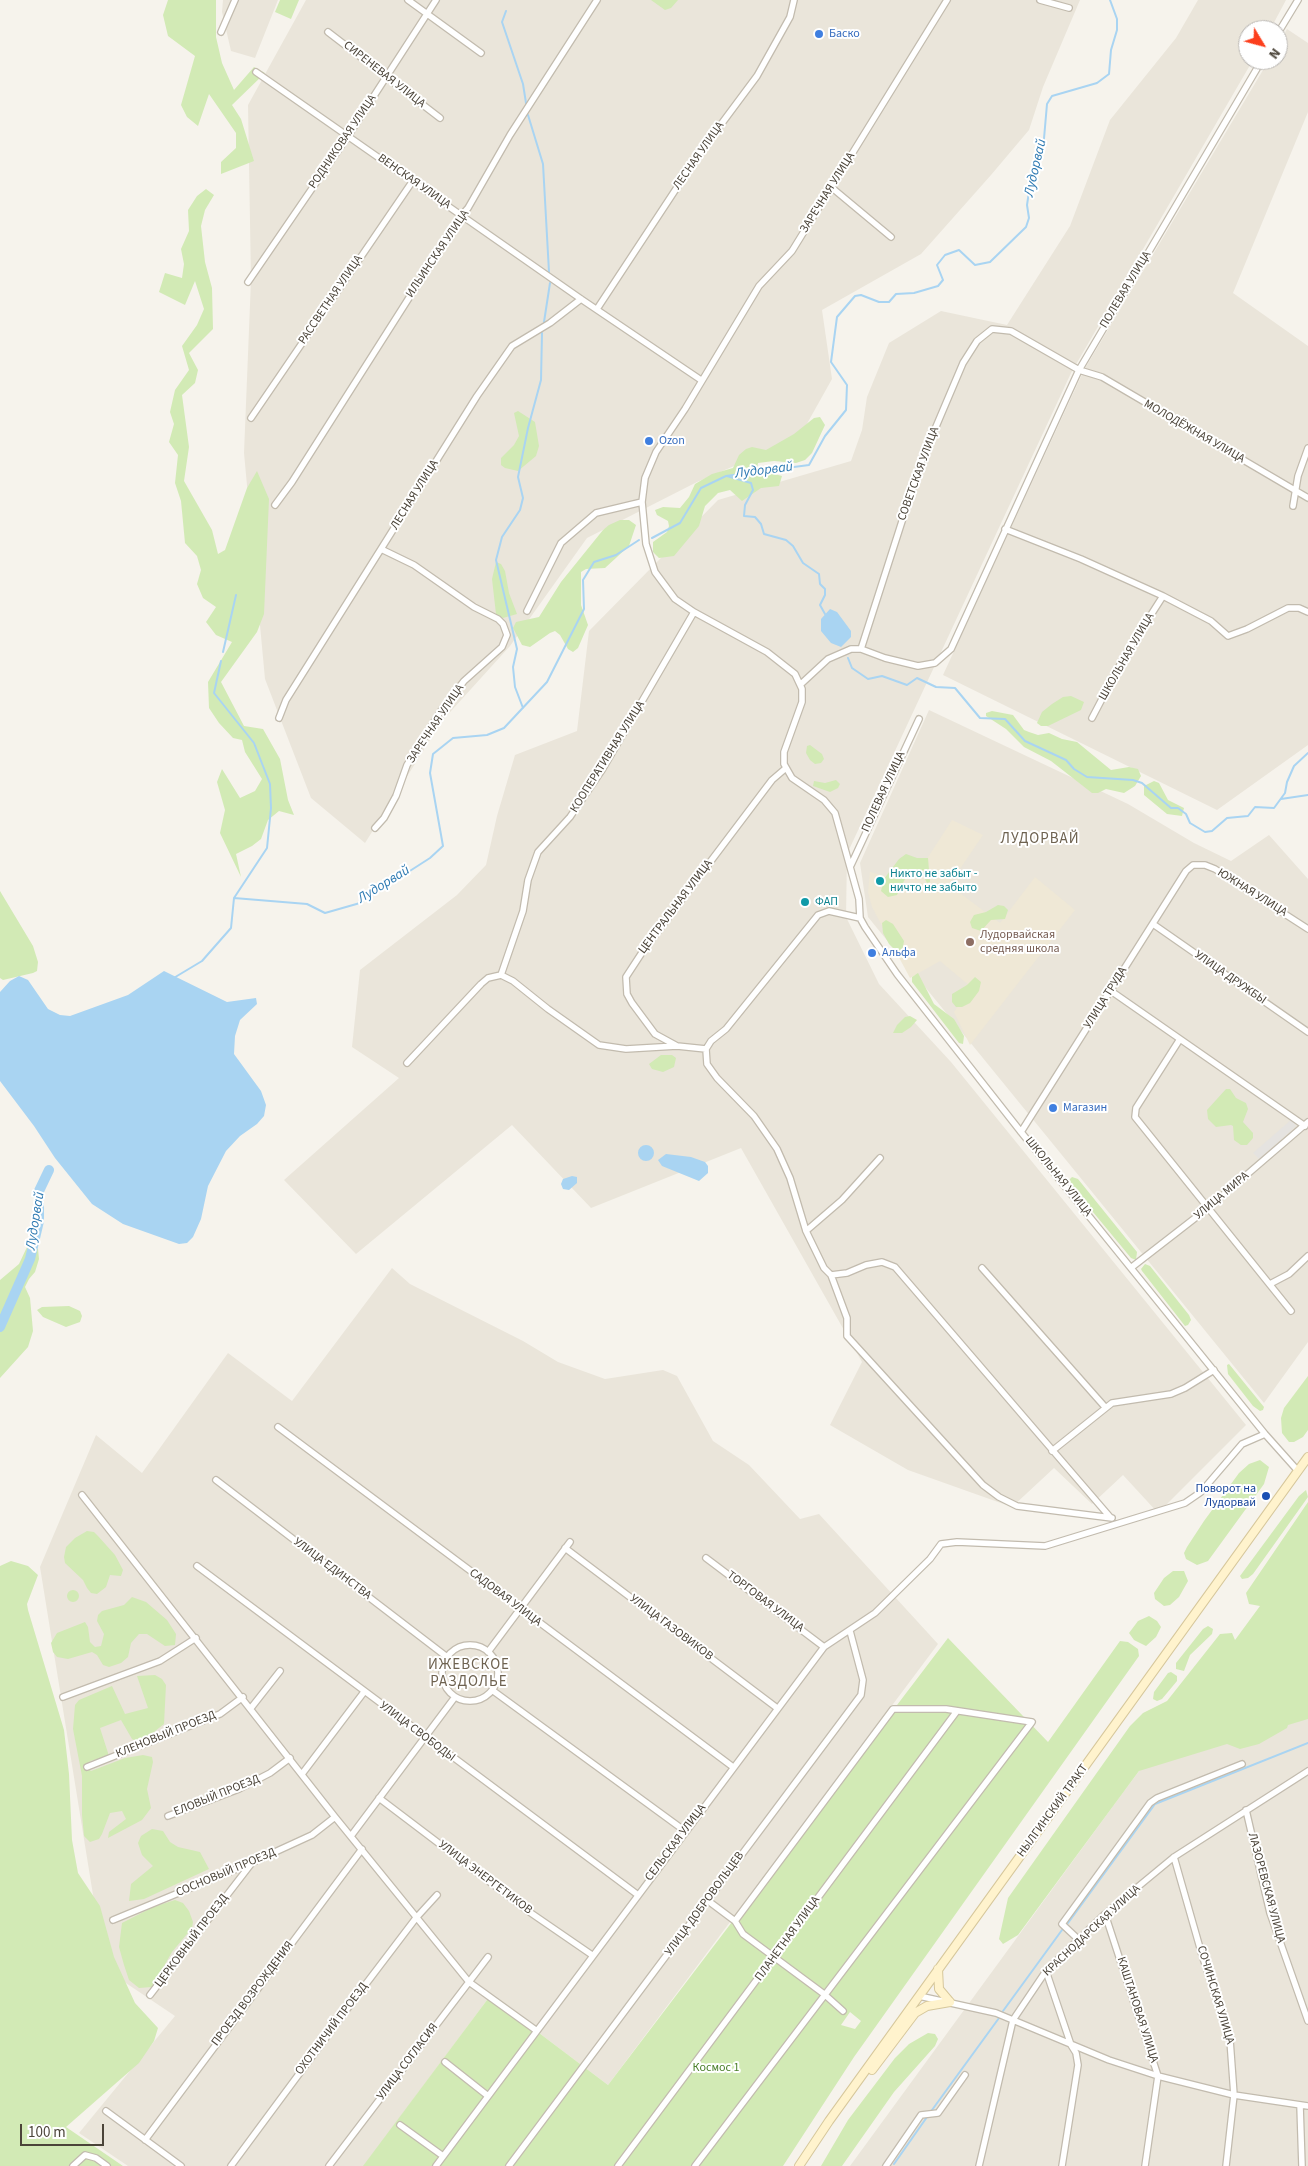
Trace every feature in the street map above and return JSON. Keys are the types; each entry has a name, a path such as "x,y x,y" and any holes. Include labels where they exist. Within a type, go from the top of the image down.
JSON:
{"main road":[{"name":"НЫЛГИНСКИЙ ТРАКТ","path":"800,2166 838,2109 938,1969 1308,1457"},
{"path":"938,1969 939,1989 950,2002"},
{"path":"838,2109 852,2098 914,2014 927,2006 950,2002"}],"street":[{"path":"221,32 235,0"},
{"path":"408,0 481,53"},
{"name":"РОДНИКОВАЯ УЛИЦА","path":"248,282 348,136 436,0"},
{"name":"ИЛЬИНСКАЯ УЛИЦА","path":"275,505 319,440 461,216 468,208 510,136 597,0"},
{"name":"ЛЕСНАЯ УЛИЦА","path":"597,309 699,154 757,76 790,17 794,0"},
{"name":"ЗАРЕЧНАЯ УЛИЦА","path":"694,612 675,599 661,582 649,556 642,502 649,466 759,286 792,251 947,0"},
{"path":"1040,0 1069,8"},
{"path":"1286,20 1298,0"},
{"name":"СИРЕНЕВАЯ УЛИЦА","path":"328,32 440,118"},
{"name":"ПОЛЕВАЯ УЛИЦА","path":"861,648 885,658 918,666 935,663 947,654 1079,370 1256,70"},
{"name":"ВЕНСКАЯ УЛИЦА","path":"256,72 461,216 701,380"},
{"name":"РАССВЕТНАЯ УЛИЦА","path":"251,418 412,182"},
{"path":"831,187 891,237"},
{"name":"ЛЕСНАЯ УЛИЦА","path":"279,718 286,700 477,396 512,346 550,323 581,299"},
{"name":"СОВЕТСКАЯ УЛИЦА","path":"861,648 921,462 963,363 977,341 986,332 996,329 1011,331"},
{"name":"МОЛОДЁЖНАЯ УЛИЦА","path":"1011,331 1079,370 1102,377 1308,498"},
{"path":"1292,506 1294,490 1308,448"},
{"path":"527,612 561,543 596,513 642,502"},
{"path":"1005,529 1082,559 1163,596 1211,621 1228,636 1288,608 1298,608 1308,612"},
{"name":"ЗАРЕЧНАЯ УЛИЦА","path":"374,828 392,803 407,765 442,709 464,681 502,647 507,635 503,624 498,619 474,607 414,565 381,549"},
{"name":"ШКОЛЬНАЯ УЛИЦА","path":"1092,718 1124,657 1163,596"},
{"path":"694,612 784,663 795,674 801,684 802,702 784,752 786,768 796,782 824,800 832,808 838,819 850,866"},
{"name":"КООПЕРАТИВНАЯ УЛИЦА","path":"501,976 524,911 528,880 538,852 570,817 602,770 694,612"},
{"path":"801,684 828,658 851,649 861,648"},
{"name":"ПОЛЕВАЯ УЛИЦА","path":"850,866 919,719"},
{"name":"ЦЕНТРАЛЬНАЯ УЛИЦА","path":"677,1046 656,1034 632,1003 627,994 626,977 642,951 772,780 786,768"},
{"name":"УЛИЦА ТРУДА","path":"1021,1132 1186,871 1193,865"},
{"name":"ЮЖНАЯ УЛИЦА","path":"1193,865 1206,865 1215,869 1308,929"},
{"name":"ШКОЛЬНАЯ УЛИЦА","path":"850,866 859,898 860,918 897,974 1021,1132 1265,1434 1298,1471"},
{"path":"860,918 828,911 818,915 726,1029 711,1041 706,1049 707,1064 710,1070 754,1116 776,1149 790,1178 806,1231 824,1268 831,1275 847,1318 847,1336 984,1485 999,1497 1017,1506 1110,1517 1120,1522 1191,1500 1201,1492 1242,1444 1265,1434"},
{"name":"УЛИЦА ДРУЖБЫ","path":"1153,924 1308,1032"},
{"path":"407,1063 481,984 488,978 501,976 513,980 555,1015 599,1045 626,1049 677,1046 706,1049"},
{"path":"1110,991 1306,1124"},
{"path":"1180,1038 1136,1108 1135,1117 1291,1311"},
{"name":"УЛИЦА МИРА","path":"1132,1267 1208,1208 1306,1124"},
{"path":"806,1231 842,1200 880,1158"},
{"path":"1270,1284 1289,1274 1308,1256"},
{"path":"831,1275 848,1273 866,1265 882,1262 895,1267 1110,1517"},
{"path":"982,1268 1106,1407"},
{"path":"1052,1451 1106,1407 1123,1400 1171,1394 1185,1388 1214,1370"},
{"name":"САДОВАЯ УЛИЦА","path":"278,1427 520,1610 733,1767"},
{"name":"УЛИЦА ЕДИНСТВА","path":"216,1480 448,1657"},
{"path":"82,1495 243,1697 335,1817 469,1982 537,2031"},
{"name":"СЕЛЬСКАЯ УЛИЦА","path":"436,2166 824,1647 875,1613 930,1559 941,1544 956,1542 1045,1546 1120,1522"},
{"path":"488,1652 570,1542"},
{"name":"УЛИЦА ГАЗОВИКОВ","path":"565,1548 778,1708"},
{"name":"ТОРГОВАЯ УЛИЦА","path":"706,1558 824,1647"},
{"name":"УЛИЦА СВОБОДЫ","path":"197,1566 424,1738 638,1895"},
{"name":"УЛИЦА ДОБРОВОЛЬЦЕВ","path":"509,2166 861,1695 863,1680 850,1631"},
{"path":"63,1698 160,1661 196,1638"},
{"path":"462,1646 480,1647 488,1652 494,1658 498,1674 492,1690 486,1696 471,1702 455,1697 444,1683 442,1674 448,1657 462,1646"},
{"path":"251,1708 280,1670"},
{"path":"492,1690 685,1831"},
{"path":"302,1774 364,1692"},
{"name":"КЛЕНОВЫЙ ПРОЕЗД","path":"87,1767 220,1714 243,1697"},
{"path":"351,1836 455,1697"},
{"path":"694,2166 1032,1722 957,1711 893,1709 735,1921"},
{"name":"ПЛАНЕТНАЯ УЛИЦА","path":"618,2166 957,1711"},
{"name":"ЕЛОВЫЙ ПРОЕЗД","path":"168,1816 239,1789 270,1774 290,1758"},
{"path":"1078,1940 1062,1924 1150,1803 1157,1798 1242,1764"},
{"name":"КРАСНОДАРСКАЯ УЛИЦА","path":"979,2166 1013,2020 1046,1970 1106,1914 1174,1857 1308,1771"},
{"name":"УЛИЦА ЭНЕРГЕТИКОВ","path":"379,1798 528,1911 592,1955"},
{"name":"ЛАЗОРЕВСКАЯ УЛИЦА","path":"1246,1810 1270,1913 1308,2021"},
{"name":"СОСНОВЫЙ ПРОЕЗД","path":"113,1920 251,1863 312,1835 335,1817"},
{"name":"ПРОЕЗД ВОЗРОЖДЕНИЯ","path":"145,2140 362,1849"},
{"name":"СОЧИНСКАЯ УЛИЦА","path":"1174,1857 1202,1955 1230,2040 1234,2096 1226,2166"},
{"name":"ЦЕРКОВНЫЙ ПРОЕЗД","path":"150,1995 251,1863"},
{"name":"ОХОТНИЧИЙ ПРОЕЗД","path":"231,2166 416,1918 437,1895"},
{"path":"706,1900 735,1921 743,1934 824,1994 843,2012"},
{"name":"КАШТАНОВАЯ УЛИЦА","path":"1106,1914 1158,2076 1145,2166"},
{"name":"УЛИЦА СОГЛАСИЯ","path":"329,2166 488,1957"},
{"path":"1046,1970 1071,2045 1076,2053 1077,2080 1062,2166"},
{"path":"919,1996 996,2013 1071,2045 1158,2076 1234,2096 1308,2106"},
{"path":"445,2062 488,2096"},
{"path":"886,2166 921,2115 938,2113 965,2075"},
{"path":"1300,2105 1302,2166"},
{"path":"106,2112 181,2166"},
{"path":"400,2125 443,2156"},
{"path":"73,2166 85,2155 96,2158 107,2166"}],"shaded area":[{"path":"223,0 278,0 255,58 231,51 222,12"},
{"path":"306,0 1080,0 1043,87 1029,130 921,254 822,310 832,379 799,438 697,482 587,538 510,646 442,721 365,843 311,798 265,679 244,453 251,280 248,105"},
{"path":"1198,0 1286,0 1275,20 1238,20 1238,70 1247,70 1071,373 847,854 846,917 879,984 951,1062 1246,1425 1158,1513 1123,1475 1092,1504 1054,1468 1012,1507 908,1470 830,1425 862,1362 741,1148 591,1208 512,1125 356,1254 284,1180 399,1078 352,1047 360,970 457,895 486,865 497,816 515,755 577,731 589,631 718,500 851,461 862,430 867,397 889,343 941,311 1007,325 1070,226 1110,120 1176,38"},
{"path":"1288,30 1308,43 1308,112 1233,293 1308,346 1308,745 1217,810 943,675 1084,370 1263,70 1288,70"},
{"path":"929,710 1128,804 1194,843 1231,861 1269,835 1308,879 1308,1342 1264,1403 868,917 860,863"},
{"name":"Лудорвайская средняя школа","path":"952,820 983,835 949,885 1000,923 1035,877 1075,910 970,1045 954,1012 971,987 940,961 910,978 872,907 868,892 870,872 889,877 921,868"},
{"path":"1291,1120 1296,1126 1259,1159 1253,1153"},
{"path":"392,1268 410,1284 523,1341 558,1362 605,1379 663,1370 677,1376 713,1441 749,1465 800,1519 819,1514 938,1644 608,2085 490,1996 364,2166 128,2166 79,2133 175,2016 105,1969 40,1567 96,1435 142,1473 228,1353 292,1401"},
{"path":"1308,1545 1308,2166 850,2166 1119,1798"}],"green space":[{"path":"168,0 216,0 216,37 222,63 234,90 254,67 265,73 232,105 241,119 254,161 221,174 221,162 236,148 236,133 209,94 198,126 187,117 181,105 195,56 168,36 163,15"},
{"path":"280,0 299,0 291,19 275,12"},
{"path":"651,0 678,0 671,8 665,10"},
{"path":"206,189 214,195 205,210 201,226 205,262 212,288 213,329 189,353 198,370 195,383 182,395 189,447 184,481 212,530 218,554 225,550 247,488 257,471 269,499 264,614 257,632 221,682 244,726 263,729 280,759 288,800 294,815 279,811 268,820 261,839 236,854 241,877 220,833 225,810 217,782 222,769 240,798 255,791 262,779 245,752 242,740 233,738 219,723 209,708 208,682 232,642 216,635 206,622 216,607 203,598 197,584 201,570 197,556 185,543 181,501 175,483 178,455 169,442 174,424 170,412 175,390 189,370 182,346 197,325 204,309 195,281 185,305 159,292 165,273 182,278 184,264 181,249 189,231 188,210 197,196"},
{"path":"518,411 535,422 539,446 536,456 518,471 501,465 501,458 514,445 519,436 514,413"},
{"path":"820,417 825,425 812,453 805,460 796,463 774,461 758,463 757,469 782,476 779,486 761,488 742,501 730,490 718,493 705,506 699,526 674,556 659,558 653,552 653,542 667,532 669,526 668,521 657,515 655,510 663,507 680,508 689,497 695,484 712,474 733,468 739,455 746,449 752,447 766,450 794,434 814,418"},
{"path":"620,520 629,520 636,525 629,546 605,568 586,569 581,572 581,605 588,625 578,648 573,652 568,649 560,635 555,631 530,647 522,645 513,628 516,622 539,617 561,582 603,530"},
{"path":"496,562 501,564 505,571 509,593 517,614 503,618 496,614 492,579"},
{"path":"1071,696 1084,702 1081,710 1048,726 1041,726 1037,723 1042,712 1052,704 1063,697"},
{"path":"992,711 1013,715 1024,730 1029,732 1038,735 1049,733 1062,739 1077,742 1111,770 1129,767 1138,769 1141,776 1135,786 1124,793 1106,789 1098,793 1092,793 1051,761 1024,747 1006,729 986,716 986,713"},
{"path":"810,745 822,754 824,759 821,763 815,764 810,760 806,753 807,746"},
{"path":"836,780 840,784 838,788 830,792 813,786 814,781 825,783"},
{"path":"1154,781 1159,783 1168,800 1184,808 1182,816 1167,814 1144,795 1144,786"},
{"path":"906,854 917,858 928,858 930,882 927,883 923,875 913,869 905,879 897,895 888,897 881,891 884,879 899,859"},
{"path":"0,891 33,946 38,962 37,971 3,980 0,978"},
{"path":"998,905 1004,906 1008,910 1005,919 991,920 981,931 972,928 970,922 974,915 986,912"},
{"path":"886,920 893,924 904,941 899,954 889,944 883,933 882,923"},
{"path":"918,973 934,1004 954,1019 964,1036 963,1044 959,1043 912,982 912,977"},
{"path":"975,977 981,982 979,991 970,1003 962,1007 956,1007 952,1002 952,994 967,985"},
{"path":"910,1016 917,1020 911,1027 902,1033 893,1033 897,1025 905,1017"},
{"path":"661,1055 672,1055 676,1058 674,1067 663,1072 652,1069 649,1064"},
{"path":"1226,1089 1230,1089 1236,1098 1246,1103 1248,1109 1243,1122 1253,1133 1253,1138 1247,1145 1241,1145 1234,1140 1233,1126 1216,1127 1208,1119 1207,1110"},
{"path":"1072,1177 1078,1179 1137,1252 1136,1260 1131,1258 1069,1183 1068,1181"},
{"path":"32,1244 38,1249 39,1259 35,1272 25,1287 30,1298 33,1331 28,1347 0,1378 0,1280 19,1264 27,1247"},
{"path":"1145,1264 1150,1266 1189,1315 1191,1320 1188,1325 1185,1326 1142,1271 1141,1269"},
{"path":"69,1306 80,1311 82,1316 80,1322 66,1327 43,1317 37,1310 42,1307"},
{"path":"1229,1364 1264,1407 1263,1410 1260,1411 1253,1406 1228,1374 1227,1365"},
{"path":"1308,1376 1308,1430 1303,1437 1294,1442 1289,1442 1282,1433 1281,1418 1284,1408"},
{"path":"1260,1460 1269,1467 1264,1484 1208,1561 1197,1565 1186,1559 1184,1553 1187,1547 1239,1473 1249,1464"},
{"path":"1306,1490 1308,1497 1253,1574 1248,1578 1242,1579 1240,1576 1299,1496"},
{"path":"1308,1502 1308,1719 1288,1725 1287,1728 1259,1744 1240,1749 1227,1744 1139,1771 1018,1935 1003,1944 999,1939 1008,1898 1130,1726 1143,1713 1167,1701 1220,1634 1232,1633 1235,1640 1260,1606 1249,1604 1246,1593"},
{"path":"87,1531 94,1532 98,1536 115,1555 123,1570 121,1576 110,1575 106,1587 97,1594 91,1593 83,1580 65,1563 64,1557 66,1547 75,1538"},
{"path":"11,1561 28,1566 38,1575 27,1604 64,1730 69,1774 72,1840 78,1873 100,1906 114,1957 135,2003 158,2028 154,2041 139,2063 66,2127 123,2166 0,2166 0,1566"},
{"path":"1173,1571 1184,1571 1188,1581 1179,1597 1170,1605 1164,1606 1155,1599 1154,1593 1164,1578"},
{"path":"71,1590 75,1590 79,1596 75,1602 71,1602 67,1598 67,1594"},
{"path":"132,1597 146,1602 167,1620 176,1634 175,1645 165,1646 147,1634 139,1634 131,1643 128,1657 121,1663 109,1667 103,1665 97,1655 92,1652 68,1659 57,1657 53,1652 51,1643 57,1633 85,1622 88,1627 90,1642 95,1647 101,1646 104,1634 97,1621 98,1615 102,1611 124,1605"},
{"path":"1149,1616 1157,1621 1161,1627 1156,1637 1146,1646 1134,1640 1129,1633 1138,1621"},
{"path":"1208,1626 1213,1629 1212,1634 1190,1655 1184,1671 1176,1669 1176,1663 1203,1629"},
{"name":"Космос 1","path":"948,1638 1048,1742 1120,1641 1128,1642 1138,1649 1139,1656 854,2057 783,2166 363,2166 490,1996 608,2085","holes":["850,2012 861,2021 855,2029 841,2025"]},
{"path":"1171,1672 1177,1676 1177,1681 1162,1699 1157,1701 1153,1699 1154,1692 1168,1673"},
{"path":"155,1675 162,1679 166,1685 164,1724 140,1743 132,1739 121,1720 100,1728 109,1756 90,1761 87,1767 91,1771 125,1758 143,1755 152,1757 153,1762 147,1789 151,1808 142,1820 108,1838 109,1832 126,1819 122,1811 110,1813 99,1839 90,1842 84,1836 82,1776 73,1729 75,1705 79,1700 112,1686 125,1714 148,1708 137,1676"},
{"path":"152,1829 163,1831 170,1842 178,1847 200,1852 209,1869 144,1899 129,1901 131,1884 153,1866 142,1855 138,1843 141,1836"},
{"path":"175,1900 183,1903 189,1911 193,1922 192,1928 172,1952 152,1987 139,1988 129,1980 119,1947 122,1923 153,1907"},
{"path":"928,2033 935,2034 938,2039 935,2046 894,2092 842,2166 821,2166 848,2120 895,2058 909,2044"}],"water":[{"path":"830,609 837,612 851,631 851,637 841,647 831,643 821,631 821,619"},
{"path":"164,971 227,1002 256,998 257,1004 240,1020 235,1036 234,1054 261,1091 266,1105 264,1116 257,1124 240,1136 226,1151 208,1186 201,1219 193,1237 187,1243 179,1244 123,1224 92,1204 55,1158 34,1126 0,1081 0,992 10,981 19,976 28,980 48,1009 60,1015 70,1016 128,995"},
{"path":"646,1145 654,1153 646,1161 638,1153"},
{"path":"666,1154 691,1157 705,1162 708,1166 708,1173 699,1181 662,1166 658,1160"},
{"path":"572,1176 577,1177 577,1183 569,1190 563,1189 561,1184 563,1179"}],"waterway":[{"name":"Лудорвай","path":"652,538 680,523 701,488 726,476 809,465 825,436 846,410 847,385 831,362 837,317 855,296 861,295 879,302 889,302 896,294 914,293 938,286 943,280 937,265 945,255 959,250 975,265 990,262 1026,227 1029,218 1027,205 1030,185 1043,150 1047,104 1052,96 1097,83 1109,74 1111,50 1117,30 1117,19 1110,0"},
{"path":"506,11 502,22 523,84 526,103"},
{"path":"528,115 543,164 549,272"},
{"path":"544,322 550,283"},
{"path":"523,708 515,687 513,667 517,649 496,560 502,537 520,510 523,498 518,477 528,428 541,380 542,333"},
{"path":"727,476 751,483 753,490 745,505 744,516 755,517 761,524 764,534 786,540 793,546 803,563 819,574 820,584 825,589 825,595 820,605 825,614"},
{"name":"Лудорвай","path":"172,979 202,961 231,928 234,898 307,904 325,913 360,903 430,858 443,846 430,773 433,754 453,738 487,735 504,728 547,682 584,609 583,580 594,562 616,555 639,540"},
{"path":"223,652 236,595"},
{"path":"848,658 852,668 868,679 882,676 907,685 917,678 936,687 955,688 980,718 1005,719 1025,741 1066,760 1074,769 1087,777 1133,780 1142,783 1171,808 1178,808 1186,814 1190,823 1205,832 1212,831 1227,818 1248,816 1255,807 1274,808 1285,793 1287,782 1294,766 1308,753"},
{"path":"221,661 214,693 254,743 270,784 271,808 267,848 234,898"},
{"path":"1281,799 1308,795"},
{"name":"Лудорвай","path":"0,1327 30,1259 39,1221 39,1191 49,1170"},
{"path":"1068,1923 1155,1804 1308,1743"},
{"path":"1003,2011 1062,1930"},
{"path":"932,2110 999,2018"},
{"path":"894,2164 927,2117"}],"place":[{"name":"Баско","path":"819,34"},
{"name":"Ozon","path":"649,441"},
{"name":"Никто не забыт - ничто не забыто","path":"880,881"},
{"name":"ФАП","path":"805,902"},
{"name":"Лудорвайская средняя школа","path":"970,942"},
{"name":"Альфа","path":"872,953"},
{"name":"Магазин","path":"1053,1108"},
{"name":"Поворот на Лудорвай","path":"1266,1496"}],"district":[{"name":"ЛУДОРВАЙ","path":"1040,840"},
{"name":"ИЖЕВСКОЕ РАЗДОЛЬЕ","path":"469,1674"}]}
